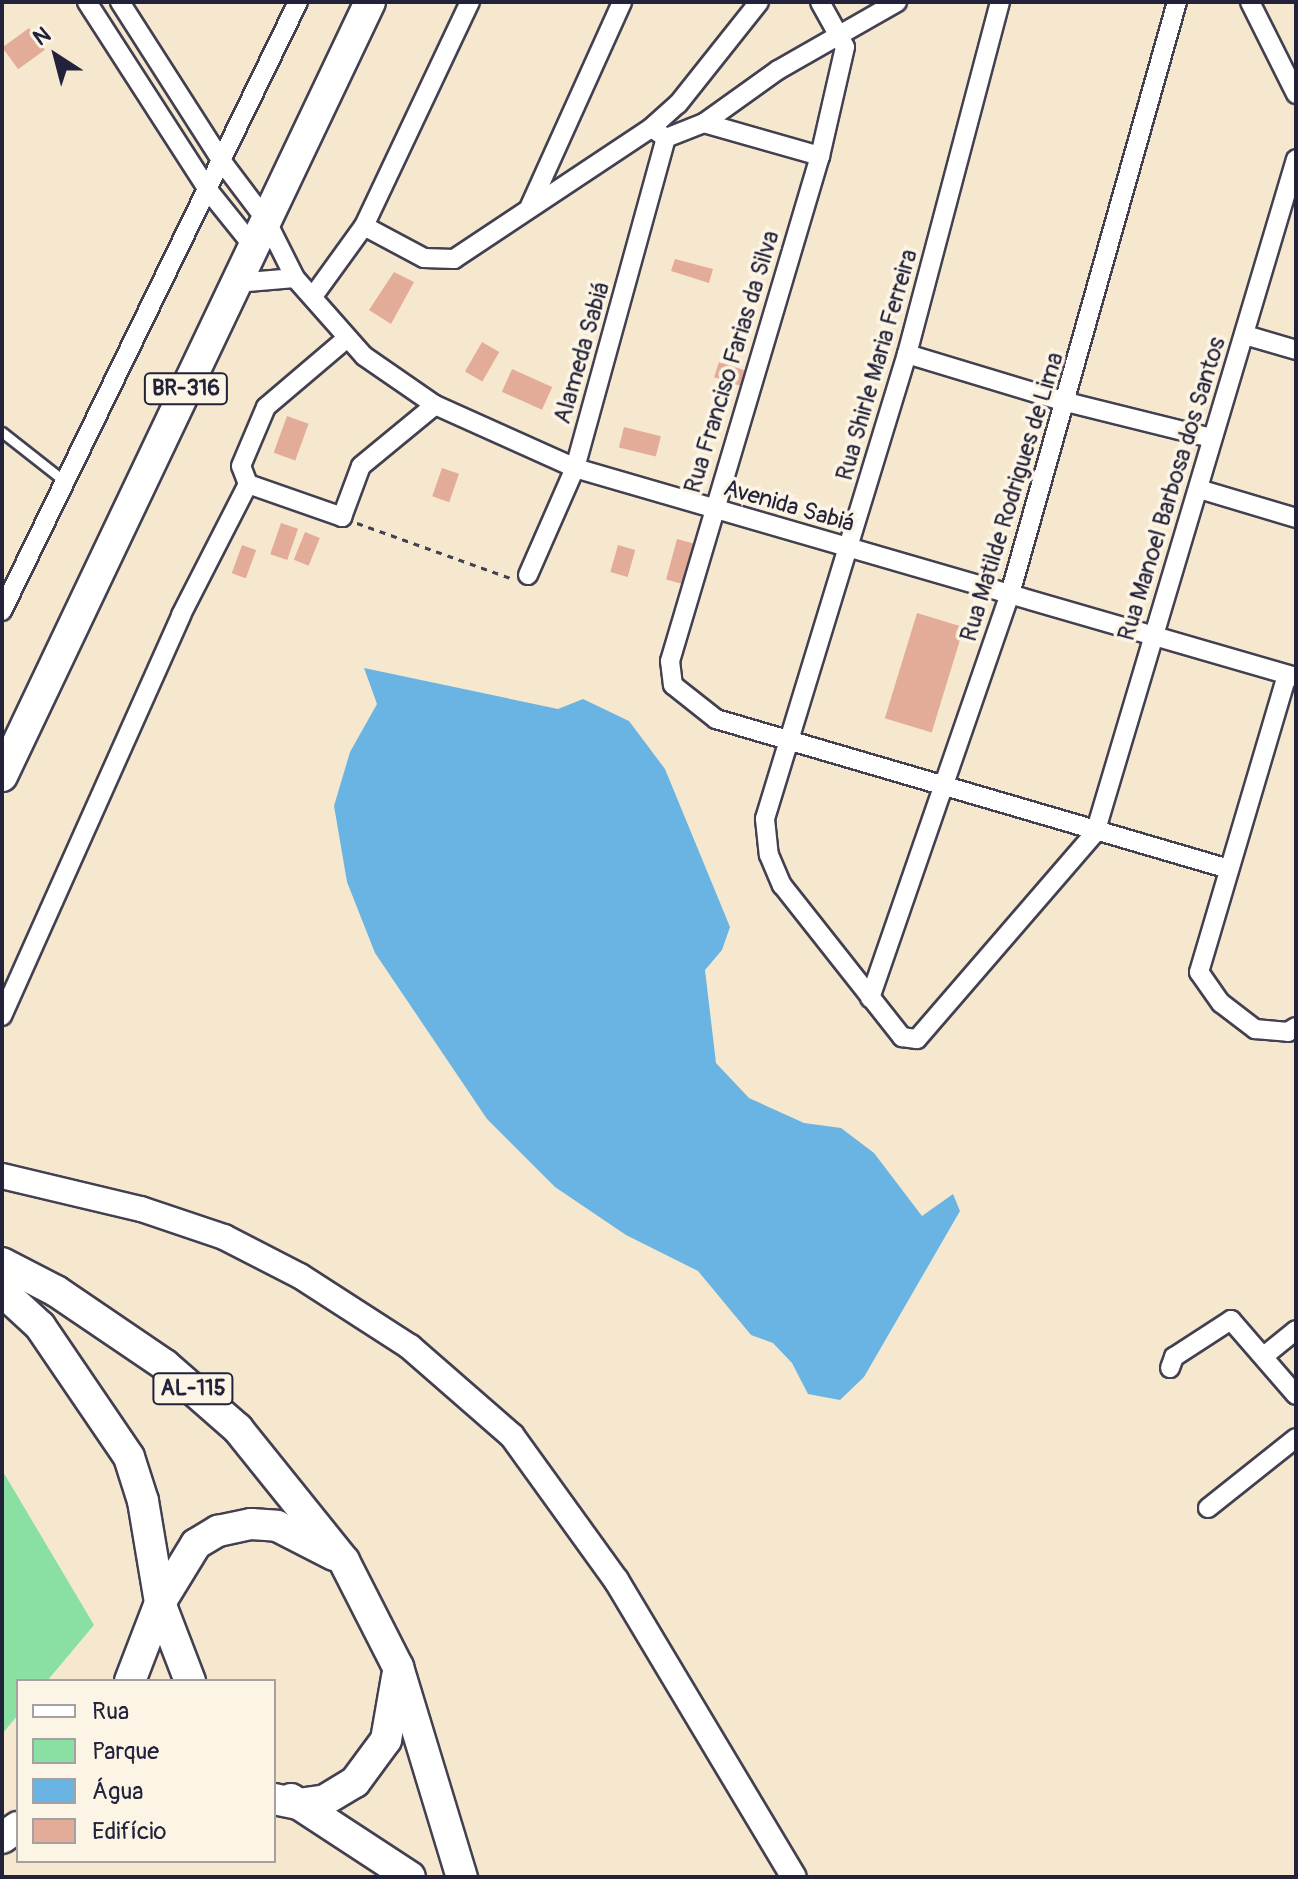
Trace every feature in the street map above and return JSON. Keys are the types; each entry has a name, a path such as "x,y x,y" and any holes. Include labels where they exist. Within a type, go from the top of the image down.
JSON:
{"main road":[{"name":"BR-316","path":"2,776 370,2"},
{"name":"AL-115","path":"2,1263 56,1291 165,1365 238,1429 344,1561 398,1667 462,1877"},
{"path":"2,1291 40,1326 129,1457 143,1501 160,1603 189,1679"},
{"path":"131,1679 160,1603 196,1544 218,1531 251,1524 277,1526 344,1561"},
{"path":"282,1797 325,1800 369,1768 394,1713 398,1667"},
{"path":"282,1797 405,1873"}],"street":[{"path":"87,2 208,190 260,233"},
{"path":"120,2 223,163 260,233 295,278"},
{"path":"2,611 63,480 223,163 298,2"},
{"path":"314,295 364,226 470,2"},
{"path":"530,206 622,2"},
{"path":"658,133 759,2"},
{"path":"820,2 841,33"},
{"path":"364,226 439,261 469,250 530,206 658,133 704,123 778,70 897,2"},
{"name":"Rua Shirle Maria Ferreira","path":"870,998 817,937 782,885 769,855 765,819 851,548 907,354 1000,2"},
{"name":"Rua Matilde Rodrigues de Lima","path":"870,998 946,788 1010,594 1177,2"},
{"path":"1250,2 1296,94"},
{"name":"Rua Franciso Farias da Silva","path":"791,738 716,719 688,701 673,685 670,661 712,509 820,156 845,47 841,33"},
{"path":"704,123 820,156"},
{"name":"Alameda Sabiá","path":"528,575 575,468 658,133"},
{"name":"Rua Manoel Barbosa dos Santos","path":"1095,833 1296,159"},
{"path":"236,283 295,278"},
{"name":"Avenida Sabiá","path":"295,278 314,295 364,356 435,405 575,468 1151,638 1292,676"},
{"path":"1245,335 1296,350"},
{"path":"2,1016 22,981 181,615 248,484 241,466 266,407 347,338"},
{"path":"907,354 1066,402 1211,438"},
{"path":"248,484 342,517 361,466 435,405"},
{"path":"1199,489 1296,518"},
{"path":"1292,676 1202,949 1202,983 1255,1029 1288,1032 1296,1027"},
{"path":"791,738 1095,833 1229,869"},
{"path":"870,998 902,1037 911,1041 1095,833"},
{"path":"2,1176 155,1214 224,1237 300,1276 410,1347 512,1436 616,1580 794,1877"},
{"path":"1170,1368 1174,1357 1231,1320 1296,1395"},
{"path":"1264,1356 1296,1330"},
{"path":"1208,1508 1296,1438"}],"lane":[{"path":"2,432 63,480"}],"path":[{"path":"342,517 507,578 528,575"}],"green space":[{"path":"2,1470 94,1625 49,1679 16,1679 16,1717 2,1734"}],"water":[{"path":"364,668 558,709 583,699 629,721 665,769 730,927 722,950 705,970 716,1063 749,1098 804,1123 841,1128 874,1153 922,1216 953,1194 960,1211 864,1377 840,1400 808,1394 792,1363 773,1343 751,1335 698,1271 626,1235 555,1187 487,1119 375,953 347,882 334,806 350,752 377,704"}],"building":[{"path":"29,28 45,50 18,69 2,47"},
{"path":"675,259 713,269 709,283 671,271"},
{"path":"394,272 414,282 391,324 369,310"},
{"path":"482,342 499,352 482,381 465,371"},
{"path":"719,362 750,372 745,387 714,377"},
{"path":"512,369 552,387 542,410 502,392"},
{"path":"287,416 309,424 295,461 274,453"},
{"path":"624,427 661,436 656,457 619,447"},
{"path":"442,468 459,474 449,502 432,496"},
{"path":"281,523 298,529 287,560 270,554"},
{"path":"305,532 320,538 309,566 294,560"},
{"path":"677,539 696,544 685,585 666,580"},
{"path":"242,545 256,550 246,578 232,573"},
{"path":"618,545 635,550 628,577 610,572"},
{"path":"917,613 964,627 932,733 885,718"}]}
